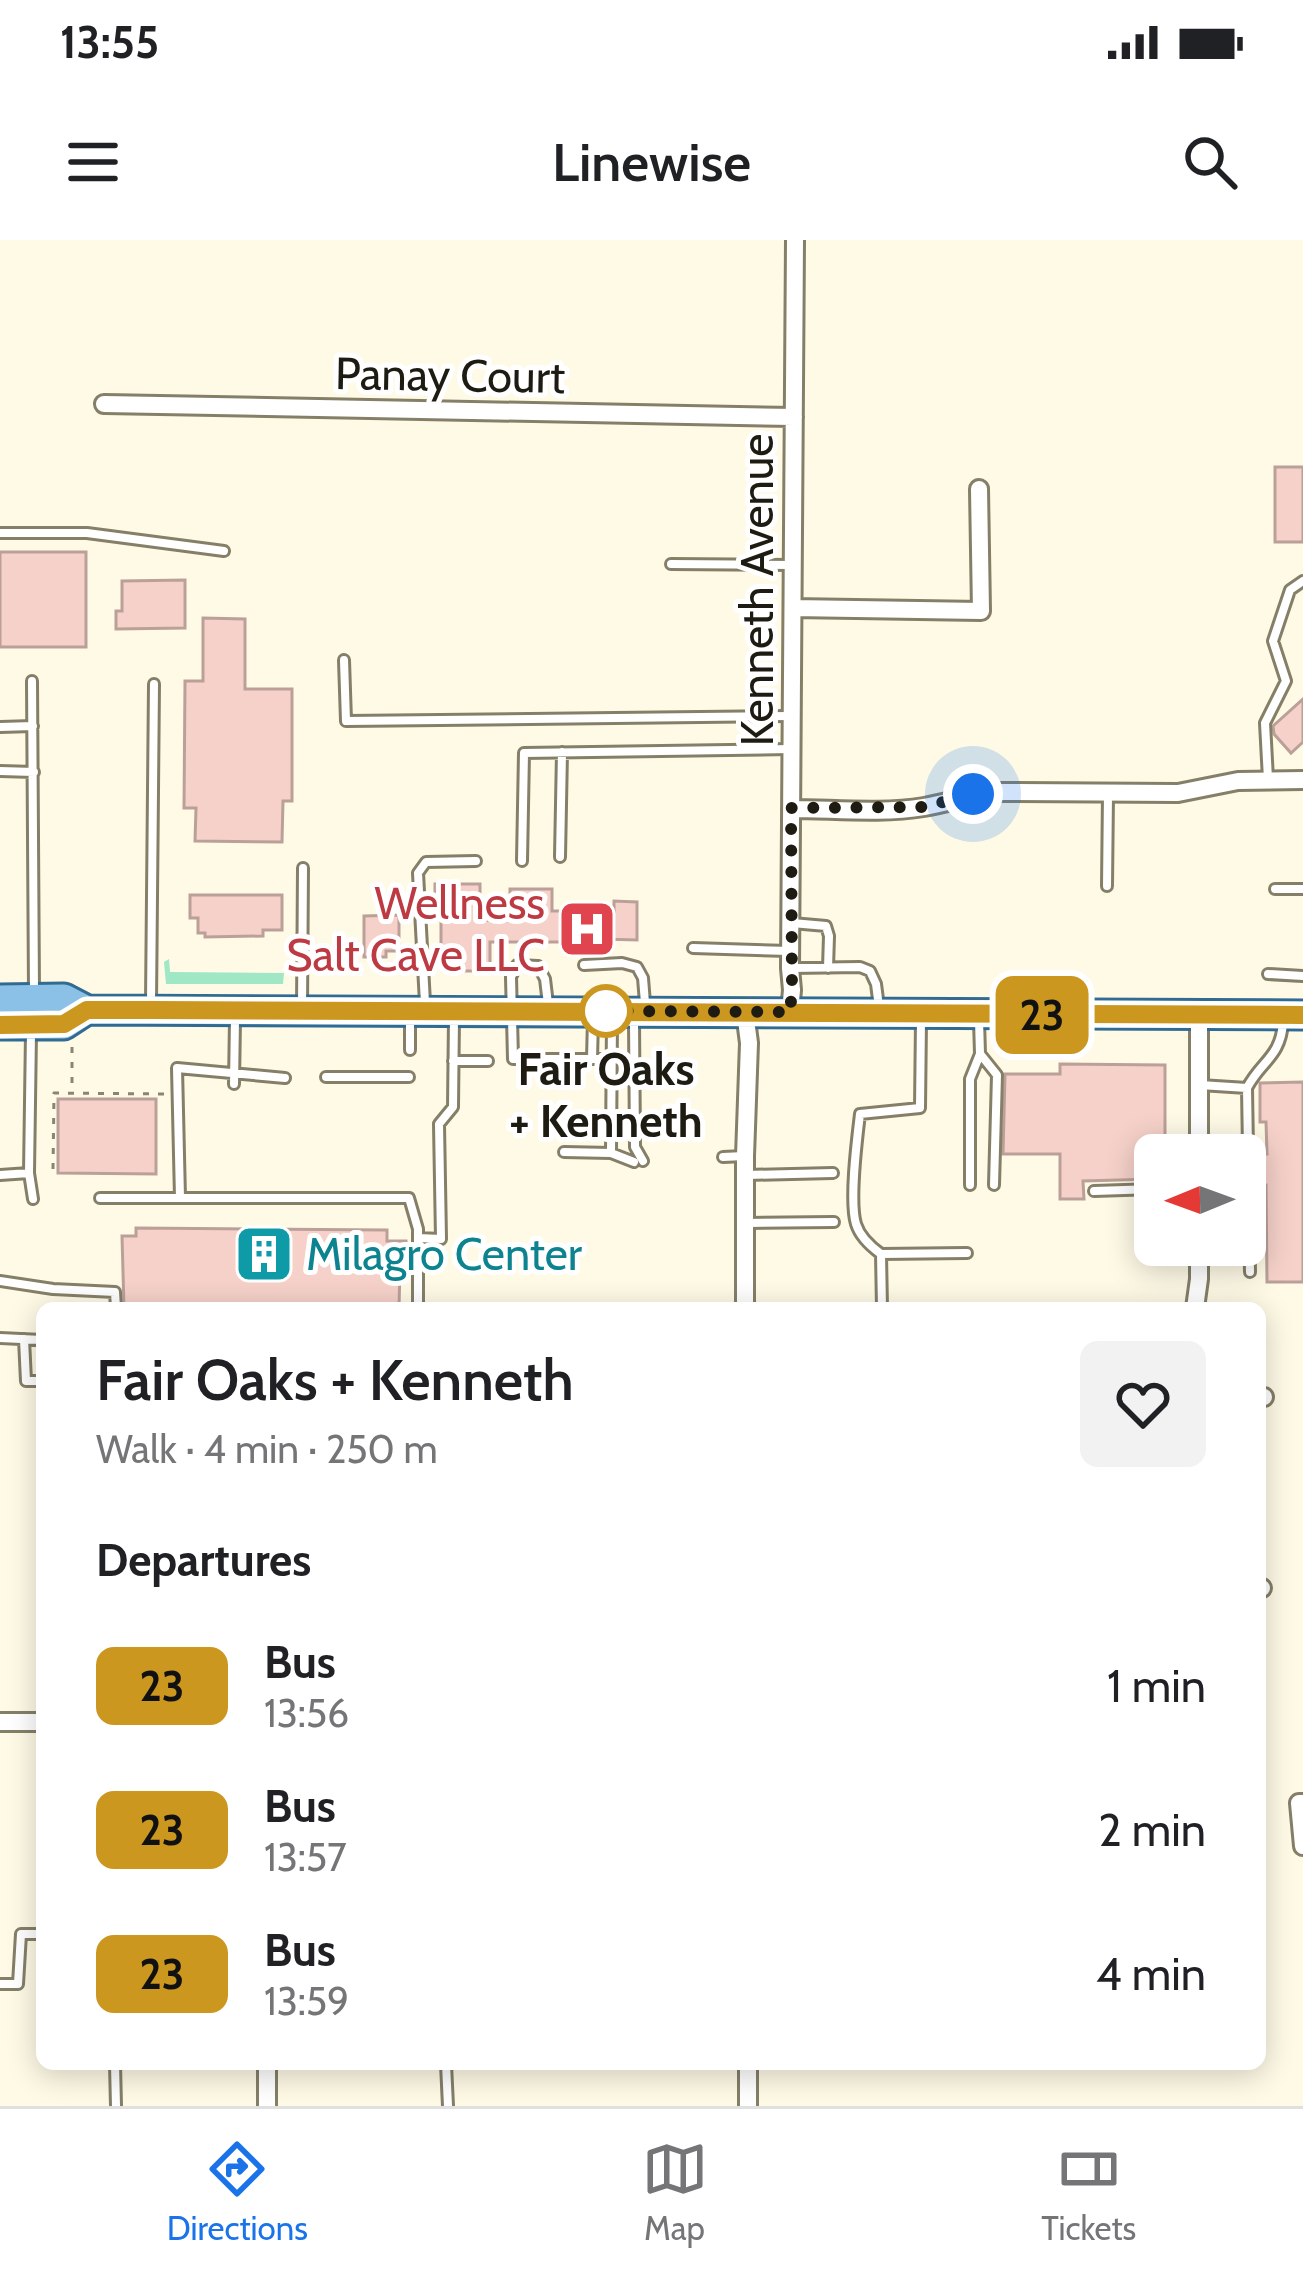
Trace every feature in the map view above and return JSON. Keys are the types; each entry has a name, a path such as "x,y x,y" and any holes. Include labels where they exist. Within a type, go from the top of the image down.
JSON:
{"main road":[{"path":"0,999 64,1024 87,1010 1293,1015"},
{"path":"0,1025 33,1012"}],"street":[{"name":"Kenneth Avenue","path":"790,1012 796,240"},
{"name":"Panay Court","path":"104,404 794,417"},
{"path":"793,608 981,611 979,488"},
{"path":"791,808 925,807 998,792 1178,793 1238,781 1303,781"},
{"path":"745,1012 749,1043 745,1302"},
{"path":"1199,1014 1199,1134"},
{"path":"1196,1302 1199,1266"},
{"path":"0,1722 36,1722"},
{"path":"1303,1803 1299,1803 1303,1846"},
{"path":"267,2070 267,2106"},
{"path":"748,2070 748,2106"}],"lane":[{"path":"0,532 87,533 224,551"},
{"path":"671,564 793,565"},
{"path":"1269,780 1265,724 1286,681 1273,641 1290,590 1303,581"},
{"path":"344,660 346,721 792,716"},
{"path":"32,681 29,1173 33,1198"},
{"path":"151,1010 154,684"},
{"path":"0,727 33,726"},
{"path":"522,861 524,753 792,749"},
{"path":"560,857 562,752"},
{"path":"0,771 34,772"},
{"path":"1107,886 1108,793"},
{"path":"418,1238 441,1239 439,1124 453,1107 453,1061 429,1010 418,873 426,862 476,861"},
{"path":"302,1009 303,868"},
{"path":"1275,889 1303,889"},
{"path":"790,922 826,926 828,968"},
{"path":"693,948 828,968 860,967 870,971 876,984 880,1012"},
{"path":"584,965 622,963 637,967 643,978 592,1059"},
{"path":"549,1010 543,971 538,966 518,965 511,977 513,1060 612,1059"},
{"path":"1268,974 1303,976"},
{"path":"234,1079 236,1009"},
{"path":"410,1050 429,1010"},
{"path":"611,1153 612,1059 621,1011"},
{"path":"564,1152 611,1153 638,1161 621,1011"},
{"path":"921,1012 920,1108 860,1114 855,1222 867,1243 881,1254 967,1252"},
{"path":"970,1185 970,1079 980,1054 979,1015"},
{"path":"1247,1134 1246,1088 1273,1058 1293,1015"},
{"path":"980,1054 997,1075 994,1185"},
{"path":"453,1061 488,1061"},
{"path":"180,1198 177,1068 234,1079 285,1078"},
{"path":"326,1077 410,1077"},
{"path":"1199,1085 1246,1088"},
{"path":"723,1157 745,1165 833,1173"},
{"path":"0,1175 29,1173"},
{"path":"1094,1191 1134,1190"},
{"path":"100,1198 409,1198 418,1238 418,1302"},
{"path":"745,1223 834,1222"},
{"path":"881,1254 882,1302"},
{"path":"1250,1266 1250,1272"},
{"path":"0,1281 115,1292 116,1302"},
{"path":"0,1338 36,1340"},
{"path":"24,1339 26,1381 36,1381"},
{"path":"0,1984 18,1984 21,1934 36,1934"},
{"path":"115,2070 116,2106"},
{"path":"446,2070 448,2106"}],"path":[{"path":"72,1036 72,1093"},
{"path":"53,1169 54,1093 164,1094"}],"green space":[{"path":"169,959 170,972 284,973 283,984 166,984 164,962"}],"building":[{"path":"1275,467 1303,467 1303,542 1275,542"},
{"path":"0,552 86,552 86,647 0,647"},
{"path":"185,580 185,628 116,629 116,611 122,611 122,581"},
{"path":"203,618 245,619 245,689 292,689 292,801 283,801 282,842 195,841 196,808 184,808 185,681 203,681"},
{"path":"1303,699 1303,742 1291,753 1274,734 1273,726"},
{"path":"435,884 480,884 480,920 510,921 510,889 552,889 552,911 614,911 614,901 637,902 637,940 600,939 600,946 490,942 490,971 453,971 453,956 441,956"},
{"path":"190,895 282,895 282,930 263,930 263,936 205,937 198,933 198,918 190,918"},
{"path":"399,915 399,951 386,951 386,957 364,957 364,916"},
{"path":"1060,1064 1165,1065 1165,1134 1134,1134 1134,1180 1083,1181 1084,1199 1060,1199 1060,1154 1003,1154 1005,1074 1060,1074"},
{"path":"1303,1082 1303,1282 1267,1282 1266,1122 1260,1122 1260,1083"},
{"path":"58,1099 156,1099 156,1174 58,1173"},
{"name":"Milagro Center","path":"136,1228 387,1230 387,1241 406,1241 406,1268 400,1268 399,1302 124,1302 122,1236 136,1236"}],"bus line":[{"name":"23","path":"0,1025 64,1024 87,1010 1303,1015"}],"place":[{"name":"Wellness Salt Cave LLC","path":"587,929"},
{"name":"Fair Oaks + Kenneth","path":"606,1011"},
{"name":"Milagro Center","path":"264,1254"}],"route":[{"path":"606,1011 790,1012 791,808 900,809 973,794"}]}
